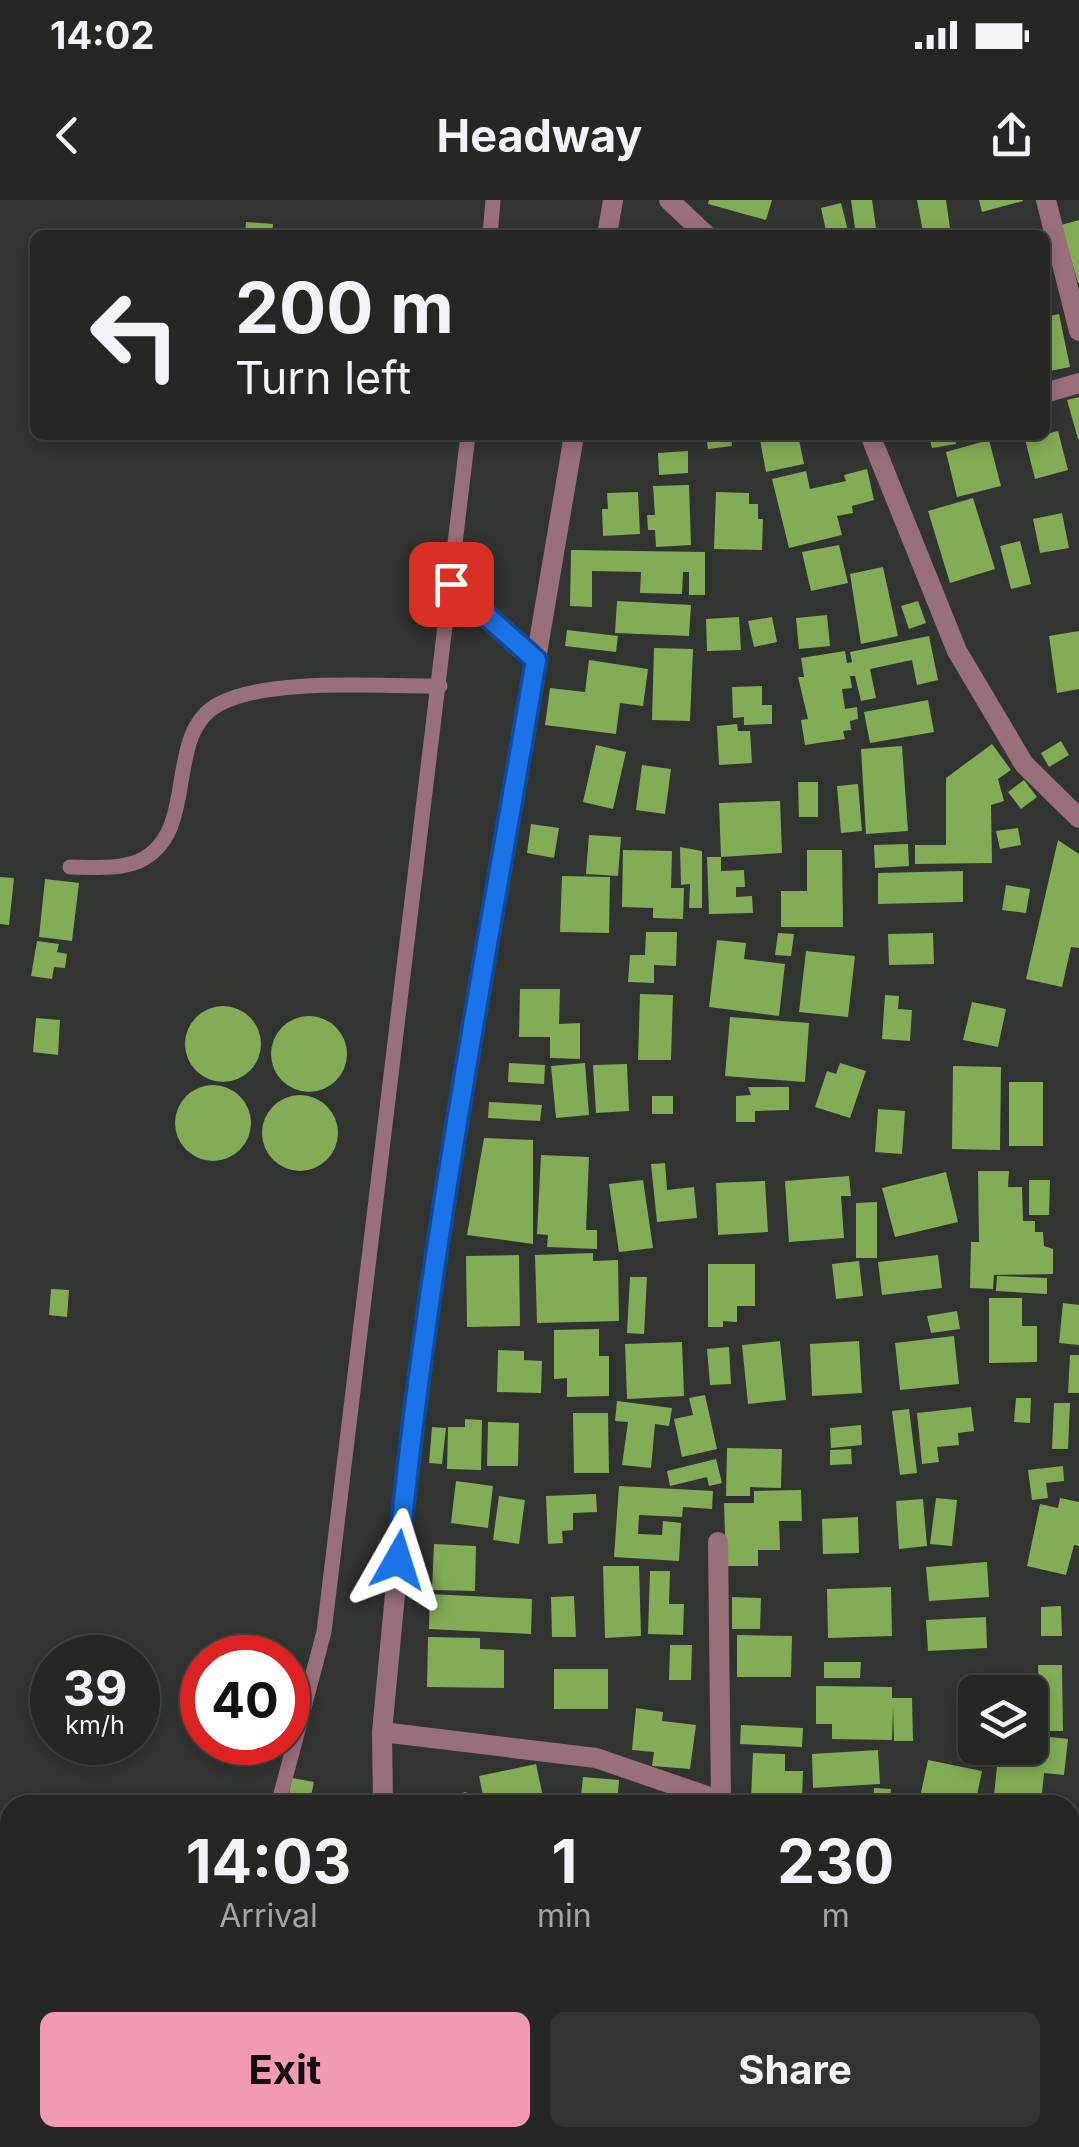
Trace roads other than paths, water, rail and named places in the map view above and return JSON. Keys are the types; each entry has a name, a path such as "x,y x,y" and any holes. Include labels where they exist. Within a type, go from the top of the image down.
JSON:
{"street":[{"path":"608,230 613,200"},
{"path":"669,200 701,230"},
{"path":"1046,200 1079,331"},
{"path":"1050,392 1079,383"},
{"path":"383,1795 382,1732 411,1425 573,440"},
{"path":"877,440 957,651 1024,764 1079,818"},
{"path":"718,1542 726,1795"},
{"path":"382,1732 596,1758 703,1795"}],"lane":[{"path":"490,230 493,200"},
{"path":"281,1795 324,1632 467,440"},
{"path":"451,584 536,660"},
{"path":"70,867 138,862 159,846 169,830 190,740 200,720 217,704 268,689 440,686"}]}
